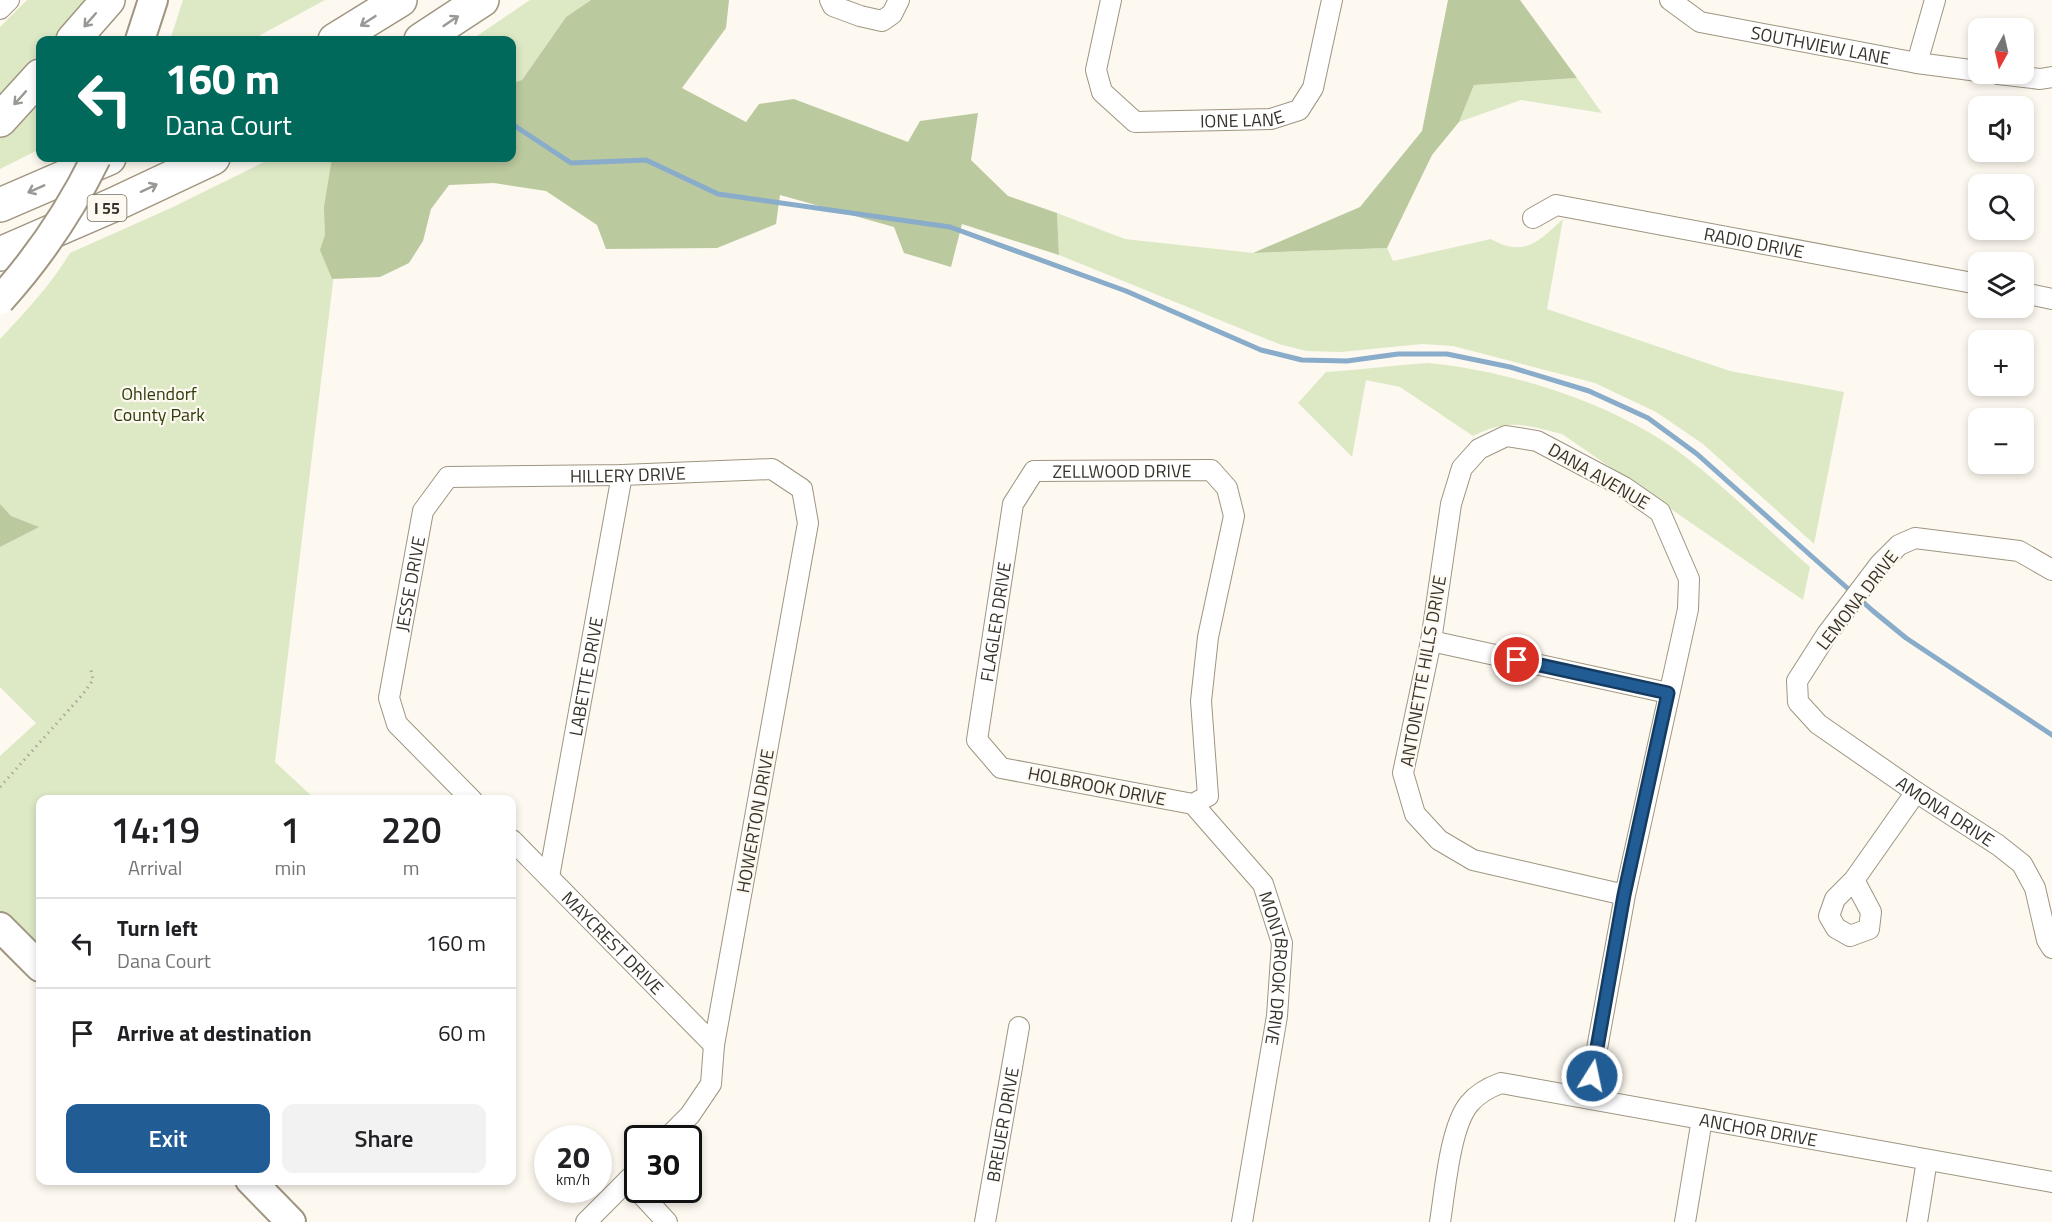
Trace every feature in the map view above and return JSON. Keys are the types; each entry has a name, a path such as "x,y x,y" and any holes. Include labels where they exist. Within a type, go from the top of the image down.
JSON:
{"highway":[{"path":"76,36 108,0"},
{"path":"342,36 400,0"},
{"path":"427,36 482,0"},
{"path":"0,120 36,80"},
{"name":"I 55","path":"0,205 100,162"},
{"name":"I 55","path":"0,254 204,162"}],"main road":[{"path":"141,36 153,0"},
{"path":"0,300 67,211 94,162"},
{"path":"0,927 36,963"},
{"path":"255,1185 291,1222"}],"street":[{"path":"0,9 9,0"},
{"path":"830,0 833,6 882,21 892,14 899,0"},
{"name":"IONE LANE","path":"1111,0 1096,70 1102,92 1135,122 1271,119 1299,110 1313,88 1332,0"},
{"name":"SOUTHVIEW LANE","path":"1670,0 1700,22 1917,63 1968,70"},
{"path":"1917,63 1935,0"},
{"path":"2034,78 2052,77"},
{"name":"RADIO DRIVE","path":"1533,218 1556,205 1968,282"},
{"path":"2034,295 2052,299"},
{"name":"DANA AVENUE","path":"1479,449 1506,436 1537,441 1624,487 1660,512 1689,579 1688,609 1624,895 1588,1098"},
{"name":"ANTONETTE HILLS DRIVE","path":"1479,449 1461,468 1451,504 1431,641 1403,773 1415,814 1439,840 1473,860 1624,895"},
{"name":"HILLERY DRIVE","path":"448,477 622,475 772,469 802,489"},
{"name":"ZELLWOOD DRIVE","path":"1034,471 1212,470 1227,488 1234,516 1208,637 1201,701 1208,796 1193,804"},
{"name":"FLAGLER DRIVE","path":"1000,768 977,740 1014,504 1034,471"},
{"name":"LABETTE DRIVE","path":"549,878 622,475"},
{"name":"JESSE DRIVE","path":"448,477 423,511 389,698 397,724 467,795"},
{"name":"HOWERTON DRIVE","path":"680,1125 690,1115 711,1084 714,1045 808,523 802,489"},
{"name":"LEMONA DRIVE","path":"1798,702 1797,681 1827,634 1880,564 1899,545 1915,538 2019,551 2052,570"},
{"path":"1431,641 1668,693"},
{"name":"AMONA DRIVE","path":"1798,702 1818,724 1998,845 2022,864 2035,888 2047,940 2052,948"},
{"name":"HOLBROOK DRIVE","path":"1000,768 1193,804"},
{"path":"1854,880 1916,792"},
{"name":"MONTBROOK DRIVE","path":"1193,804 1263,884 1282,943 1277,1016 1242,1222"},
{"name":"MAYCREST DRIVE","path":"516,844 714,1045"},
{"name":"BREUER DRIVE","path":"986,1222 1019,1027"},
{"name":"ANCHOR DRIVE","path":"1440,1222 1457,1127 1470,1103 1490,1087 1501,1083 2052,1182"},
{"path":"1685,1222 1702,1119"},
{"path":"1917,1222 1927,1160"},
{"path":"586,1222 624,1183"},
{"path":"653,1203 667,1222"}],"path":[{"path":"0,787 83,694 93,680 91,670"}],"green space":[{"path":"27,0 88,0 57,36 36,36 36,62 0,105 0,27"},
{"path":"183,0 325,0 258,36 171,36"},
{"path":"530,0 591,0 566,17 522,80 516,82 516,36 477,36"},
{"path":"591,0 729,0 726,28 682,88 746,122 759,104 794,99 908,142 920,121 978,113 971,160 1008,196 1057,213 1059,255 962,224 951,267 904,253 894,227 780,195 776,224 717,248 606,249 597,225 546,191 494,183 449,185 431,209 423,241 409,263 380,277 332,279 320,250 325,235 324,207 331,162 516,162 516,82 522,80 566,17"},
{"path":"1448,0 1520,0 1577,78 1474,85 1459,122 1432,155 1387,248 1253,253 1360,207 1422,131"},
{"path":"1577,78 1602,113 1521,100 1459,122 1474,85"},
{"path":"36,97 36,151 0,169 0,135"},
{"name":"Ohlendorf County Park","path":"264,162 348,162 275,762 311,795 36,795 36,950 0,913 0,756 36,723 0,687 0,339 46,287 70,253 173,207"},
{"path":"1057,213 1125,239 1253,253 1387,248 1393,261 1491,239 1513,247 1522,247 1538,240 1563,219 1547,309 1730,371 1844,392 1814,544 1703,444 1656,412 1595,383 1453,346 1422,344 1341,352 1306,351 1279,344 1059,255"},
{"path":"1428,363 1495,374 1564,394 1630,422 1660,439 1719,484 1810,567 1803,600 1562,434 1528,426 1507,425 1473,436 1400,387 1366,380 1352,457 1298,403 1326,372"},
{"path":"0,504 11,516 39,527 0,547"}],"waterway":[{"path":"516,127 571,163 646,160 718,194 950,227 1126,291 1261,350 1302,360 1347,361 1398,354 1447,354 1510,367 1589,391 1648,418 1697,454 1906,638 2052,735"}],"route":[{"path":"1517,660 1668,693 1624,895 1592,1076"}]}
